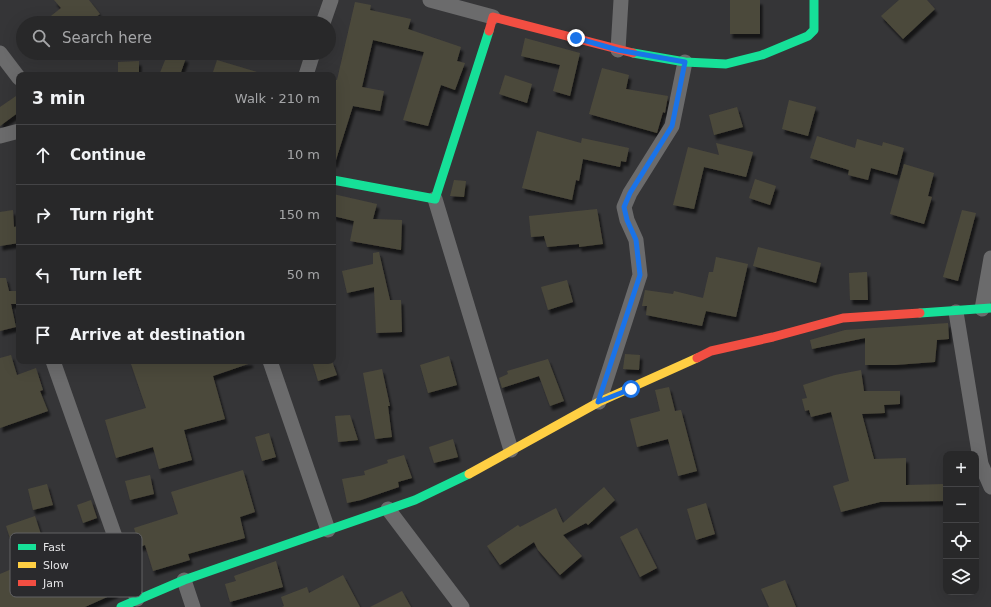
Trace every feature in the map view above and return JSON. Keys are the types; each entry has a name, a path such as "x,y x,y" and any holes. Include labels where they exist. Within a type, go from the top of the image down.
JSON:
{"street":[{"path":"325,16 331,0"},
{"path":"430,0 618,50 685,62 726,64 762,55 798,40 814,30 814,0"},
{"path":"618,50 621,0"},
{"path":"493,17 435,199 511,450"},
{"path":"0,53 16,74"},
{"path":"307,72 311,60"},
{"path":"598,402 640,275 636,240 627,220 624,207 630,193 672,126 685,62"},
{"path":"0,136 16,132"},
{"path":"336,181 435,199"},
{"path":"142,597 184,580 415,500 460,479 598,402 721,347 773,337 843,318 914,312 956,312 986,309 991,258"},
{"path":"956,312 981,464 991,487"},
{"path":"54,364 114,533"},
{"path":"271,364 328,530"},
{"path":"388,509 462,607"},
{"path":"184,580 193,607"},
{"path":"121,607 142,597"}],"building":[{"path":"54,0 89,0 100,14 97,16 51,16 61,8"},
{"path":"730,0 760,0 760,34 730,34"},
{"path":"899,0 927,0 935,9 903,39 881,16"},
{"path":"355,2 371,5 370,10 411,19 408,29 461,47 457,61 465,63 455,90 441,85 428,126 403,120 424,52 373,40 362,87 384,91 380,111 353,106 336,160 337,80"},
{"path":"525,38 580,53 570,96 553,91 560,65 521,56"},
{"path":"165,60 185,60 181,72 160,72"},
{"path":"217,60 257,72 213,72"},
{"path":"139,61 139,72 118,72 118,62"},
{"path":"602,68 629,75 626,89 668,96 665,113 663,112 657,133 589,114"},
{"path":"505,75 532,84 527,103 499,94"},
{"path":"16,96 16,114 0,126 0,107"},
{"path":"789,100 816,107 808,136 782,129"},
{"path":"737,107 743,127 714,135 709,115"},
{"path":"537,131 581,143 582,138 629,148 626,162 621,161 620,167 583,159 579,181 576,180 572,200 522,188"},
{"path":"817,136 855,148 857,139 882,146 883,142 904,148 897,175 871,168 868,180 848,175 849,170 810,158"},
{"path":"716,143 753,152 746,177 704,167 694,209 673,205 688,147 719,155"},
{"path":"904,164 934,173 928,196 932,197 924,224 890,214"},
{"path":"755,179 776,186 770,205 749,198"},
{"path":"454,180 466,181 464,197 450,196"},
{"path":"336,195 377,204 373,219 402,220 401,250 350,241 354,221 336,217"},
{"path":"597,209 603,244 579,247 579,244 547,247 544,236 531,237 529,216"},
{"path":"13,210 14,227 16,227 16,243 0,246 0,212"},
{"path":"962,210 976,213 958,281 943,277"},
{"path":"758,247 821,263 816,283 753,266"},
{"path":"379,252 390,300 401,300 402,332 376,333 374,287 347,293 342,271 373,264 373,253"},
{"path":"716,257 748,264 736,317 706,311 702,326 646,315 647,306 642,306 645,290 673,294 674,291 703,298 709,272 713,272"},
{"path":"867,272 868,300 850,300 849,273"},
{"path":"0,278 6,278 9,291 16,291 16,304 11,304 16,327 0,331"},
{"path":"567,280 573,302 548,310 541,287"},
{"path":"948,323 949,339 937,340 935,362 895,365 865,365 865,338 812,349 810,340 845,330"},
{"path":"625,354 640,355 639,370 623,369"},
{"path":"11,355 17,375 36,368 43,390 40,391 48,411 0,428 0,358"},
{"path":"449,356 457,385 428,393 420,365"},
{"path":"548,359 564,401 550,406 539,376 502,388 499,378 508,374 507,371"},
{"path":"131,364 248,364 213,376 225,419 184,430 192,460 159,469 153,447 116,458 105,420 146,408"},
{"path":"313,364 333,364 337,375 318,381"},
{"path":"382,369 390,406 388,406 392,437 375,439 363,373"},
{"path":"861,370 864,391 900,391 900,404 884,405 885,413 862,414 874,459 906,458 906,485 943,484 943,501 880,502 841,512 833,486 849,481 831,412 811,417 809,410 805,411 802,399 807,398 803,385 835,375"},
{"path":"669,387 675,411 681,410 697,471 678,476 668,439 637,447 630,419 660,411 655,390"},
{"path":"350,415 358,440 338,442 335,416"},
{"path":"269,433 276,457 262,461 255,437"},
{"path":"453,439 458,457 434,463 429,447"},
{"path":"404,455 412,478 398,482 399,487 361,500 347,503 342,479 365,475 364,471 388,463 387,460"},
{"path":"243,470 255,512 240,517 245,538 188,554 190,560 153,571 145,545 142,546 142,533 136,533 134,528 178,514 171,492"},
{"path":"150,475 154,494 130,500 125,481"},
{"path":"47,484 53,505 33,510 28,489"},
{"path":"604,487 615,500 588,525 586,523 563,535 582,556 560,575 538,550 534,542 500,565 487,546 518,525 520,527 556,508 563,523"},
{"path":"91,500 97,518 83,523 77,505"},
{"path":"706,503 715,534 696,540 687,509"},
{"path":"35,516 41,533 10,533 10,538 6,526"},
{"path":"637,528 657,568 640,577 620,537"},
{"path":"276,561 283,587 230,602 225,584 236,581 234,576"},
{"path":"10,570 10,597 107,597 85,607 0,607 0,574"},
{"path":"343,575 360,607 282,607 284,606 281,597 307,587 309,593"},
{"path":"785,580 796,607 769,607 761,589"},
{"path":"402,591 411,607 370,607"}],"traffic: fast":[{"path":"633,53 685,62 726,64 762,55 808,36 814,30 814,0"},
{"path":"336,181 435,199 489,31"},
{"path":"920,313 991,308"},
{"path":"121,607 184,580 415,500 469,474"}],"traffic: slow":[{"path":"469,474 599,402 697,358"}],"traffic: jam":[{"path":"489,31 493,17 633,53"},
{"path":"697,358 711,351 773,337 843,318 920,313"}],"route":[{"path":"576,38 618,50 685,62 672,126 630,193 624,207 627,220 636,240 640,275 598,402 631,389"}]}
